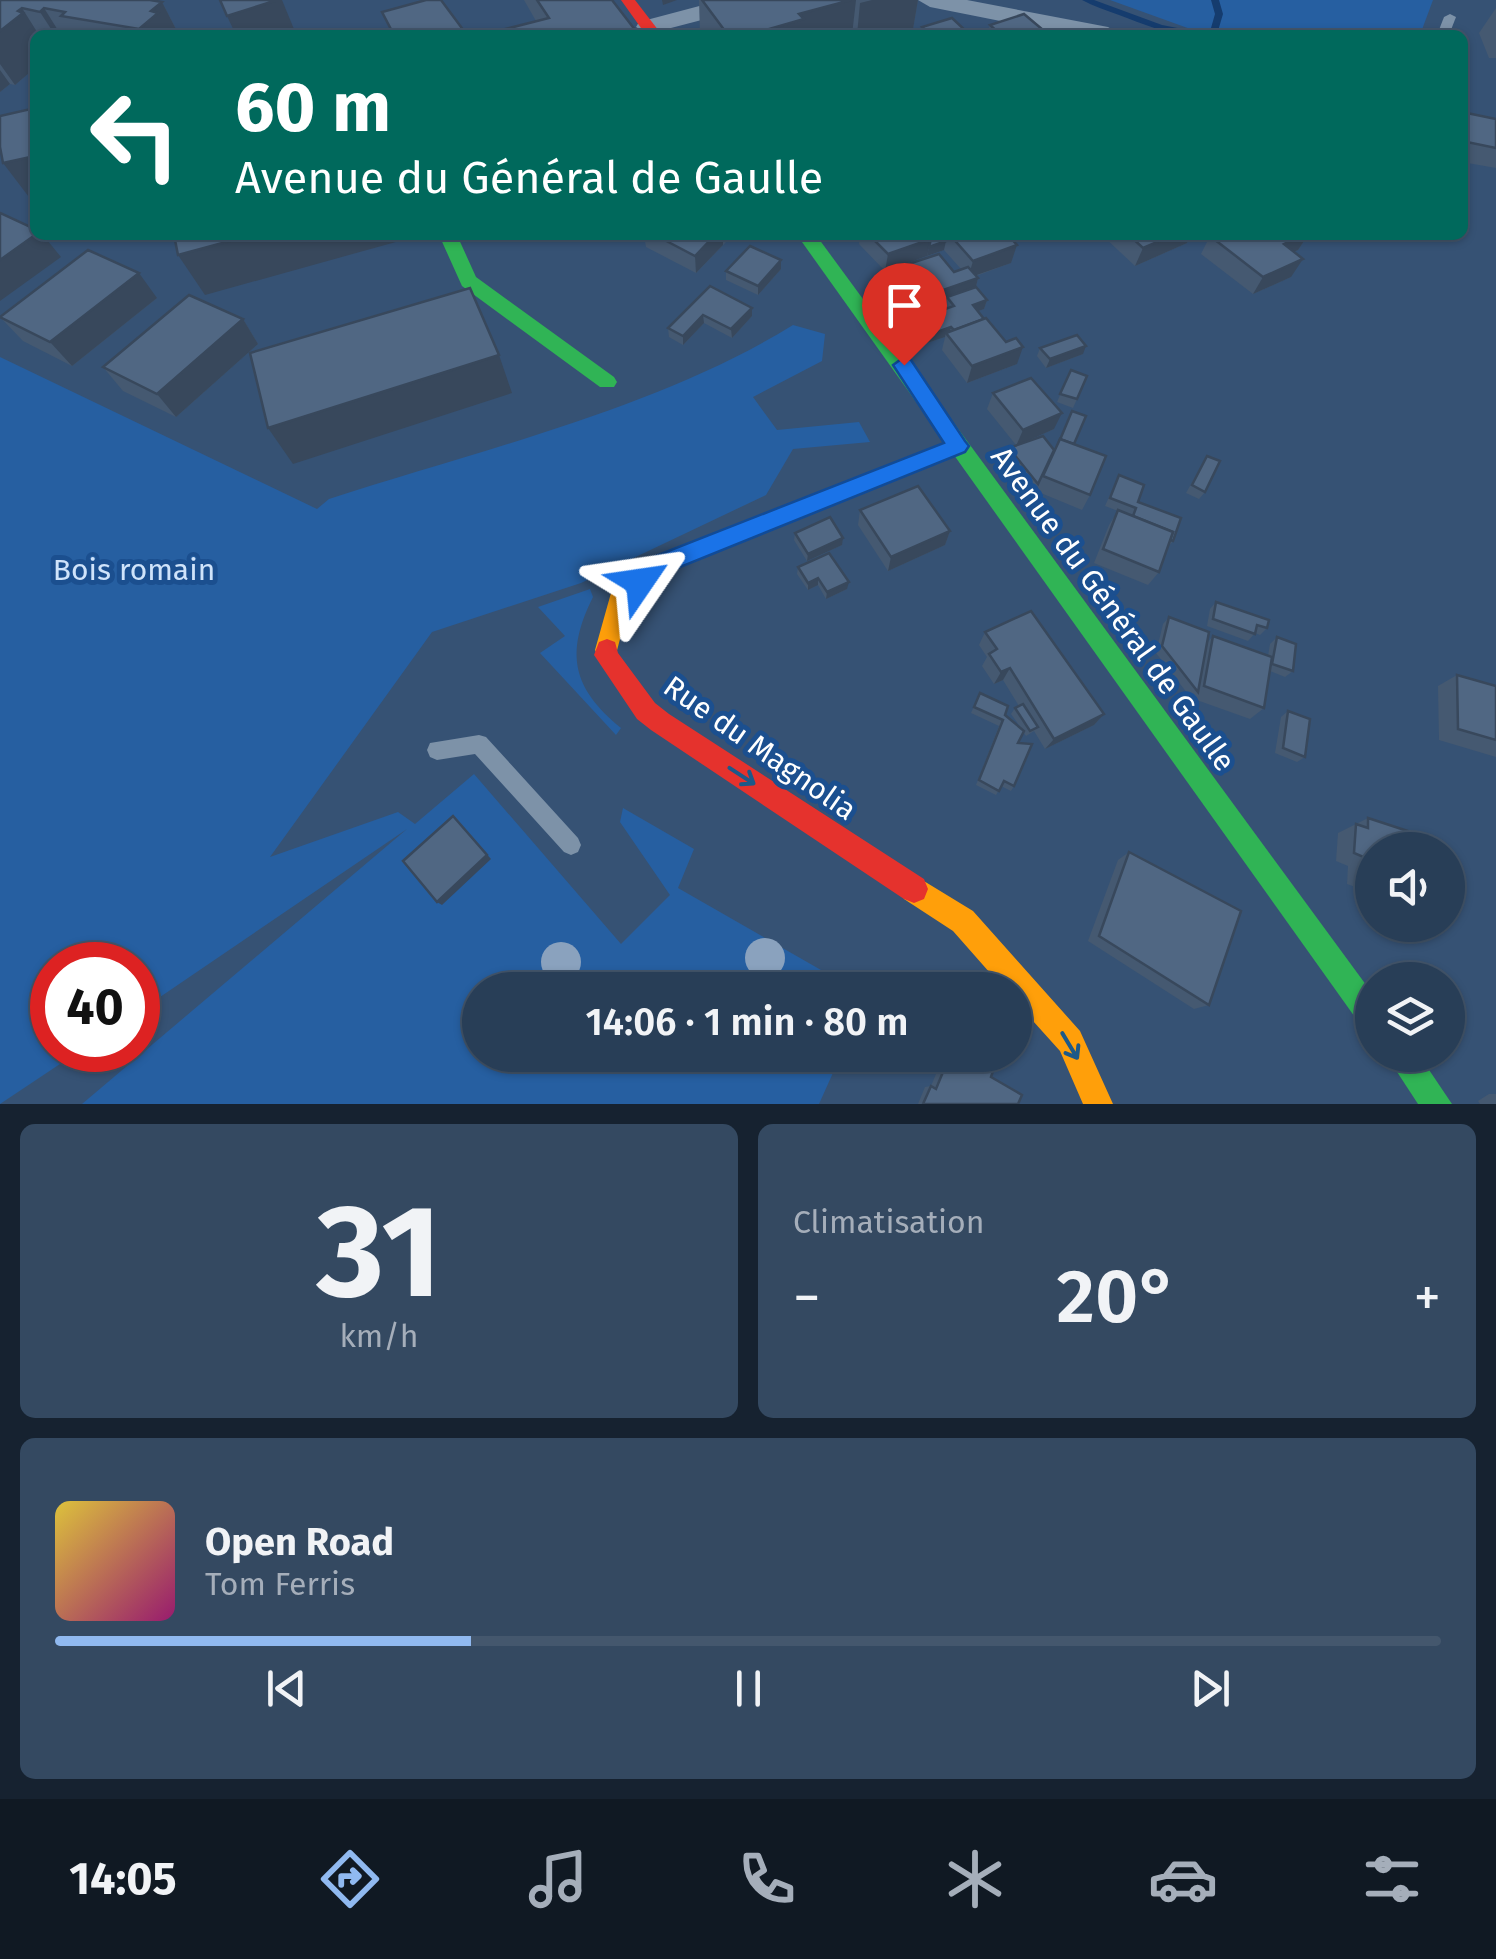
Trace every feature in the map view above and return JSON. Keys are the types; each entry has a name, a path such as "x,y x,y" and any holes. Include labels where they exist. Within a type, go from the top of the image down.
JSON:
{"street":[{"path":"628,0 650,30"},
{"path":"654,30 750,0"},
{"path":"930,0 1083,30"},
{"path":"450,240 468,281 608,382"},
{"name":"Avenue du Général de Gaulle","path":"813,240 1355,994"},
{"name":"Rue du Magnolia","path":"958,446 662,564 619,600 606,655 646,711 660,722 963,920 1070,1041 1098,1104"},
{"path":"1413,1072 1437,1104"}],"lane":[{"path":"1444,30 1450,17"},
{"path":"437,750 479,744 571,845"}],"green space":[{"path":"1110,0 1433,0 1422,30 1193,30"},
{"name":"Bois romain","path":"793,325 825,334 822,361 753,397 777,430 859,422 870,442 793,449 766,495 581,583 432,632 270,857 398,812 415,824 474,774 621,944 670,895 620,822 623,808 694,849 678,888 825,972 462,972 462,1072 833,1072 819,1104 82,1104 120,1072 160,1072 160,1038 407,829 160,997 160,942 30,942 30,1072 48,1072 0,1104 0,357 317,509 329,499 627,404 741,354"},
{"path":"590,589 593,597 579,635 578,668 592,699 621,728 616,735 540,653 565,636 538,607"}],"building":[{"path":"0,0 162,2 151,11 158,13 139,29 61,16 65,12 44,8 40,12 22,8 18,11 23,13 0,31"},
{"path":"220,0 274,0 274,1 227,16"},
{"path":"441,0 463,30 391,30 382,12"},
{"path":"537,0 612,0 635,30 502,30 549,18"},
{"path":"702,0 851,0 799,14 804,19 766,30 724,30"},
{"path":"1024,14 1043,30 996,30 990,25"},
{"path":"952,18 965,30 925,30 922,27"},
{"path":"30,109 30,157 3,163 0,116"},
{"path":"1468,113 1496,119 1496,148 1468,142"},
{"path":"0,213 30,227 30,239 0,260"},
{"path":"175,240 234,240 178,255"},
{"path":"665,240 710,240 695,256"},
{"path":"874,240 928,240 888,254"},
{"path":"954,240 1012,240 1017,245 973,261"},
{"path":"1134,240 1162,240 1143,248"},
{"path":"1215,240 1293,240 1284,244 1303,259 1263,277"},
{"path":"750,246 781,260 758,286 726,271"},
{"path":"88,250 139,273 50,342 0,317"},
{"path":"939,254 954,272 968,267 978,278 923,297 911,281 901,282 895,274 899,267"},
{"path":"710,286 752,308 731,329 703,315 683,336 668,328"},
{"path":"976,287 987,300 973,305 984,319 923,337 911,321 954,306 947,297"},
{"path":"470,288 499,355 268,428 250,353"},
{"path":"189,295 243,319 157,394 103,367"},
{"path":"986,318 1006,342 1016,338 1023,347 972,366 946,333"},
{"path":"1077,335 1086,346 1050,359 1040,348"},
{"path":"1071,370 1087,376 1077,399 1060,394"},
{"path":"1031,378 1062,413 1023,430 993,393"},
{"path":"1072,411 1086,416 1074,444 1060,439"},
{"path":"1043,436 1054,450 1038,484 1009,448"},
{"path":"1060,439 1106,456 1090,495 1043,476"},
{"path":"1207,456 1220,461 1205,492 1192,485"},
{"path":"1119,475 1144,485 1138,502 1181,518 1173,541 1173,532 1133,516 1136,508 1110,498"},
{"path":"918,486 950,531 891,557 860,510"},
{"path":"1118,510 1173,532 1159,572 1103,549"},
{"path":"830,517 843,538 808,554 795,533"},
{"path":"829,553 849,582 827,592 818,578 808,583 798,567"},
{"path":"1216,602 1269,620 1267,628 1257,625 1255,634 1213,619"},
{"path":"1031,611 1104,714 1054,739 1010,668 1001,672 989,654 997,649 985,632"},
{"path":"1169,617 1209,632 1198,692 1162,646"},
{"path":"1213,636 1272,657 1264,708 1204,686"},
{"path":"1277,637 1296,644 1293,671 1272,664"},
{"path":"1457,675 1496,686 1496,740 1458,729"},
{"path":"980,693 1008,706 1005,715 1024,731 1018,743 1032,744 1014,786 1004,781 999,791 979,780 1003,720 974,707"},
{"path":"1023,704 1038,727 1030,731 1015,708"},
{"path":"1288,711 1310,719 1305,757 1283,748"},
{"path":"453,816 487,855 437,902 403,861"},
{"path":"1368,818 1411,832 1355,832 1356,824 1368,828"},
{"path":"1129,852 1241,911 1209,1005 1099,936"},
{"path":"943,1072 993,1072 991,1077 1022,1095 1018,1104 923,1104 931,1086 936,1089"}],"waterway":[{"path":"1086,0 1174,30"},
{"path":"1212,30 1219,14 1215,0"}],"traffic: fast":[{"path":"450,240 469,281 607,382"},
{"path":"810,240 1355,994"},
{"path":"1413,1072 1437,1104"}],"traffic: slow":[{"path":"607,650 619,600 661,564 958,446"},
{"path":"914,889 963,921 1070,1041 1098,1104"}],"traffic: jam":[{"path":"628,0 650,30"},
{"path":"607,650 606,655 646,711 660,722 914,889"}],"route":[{"path":"640,582 662,564 958,446 904,365"}]}
